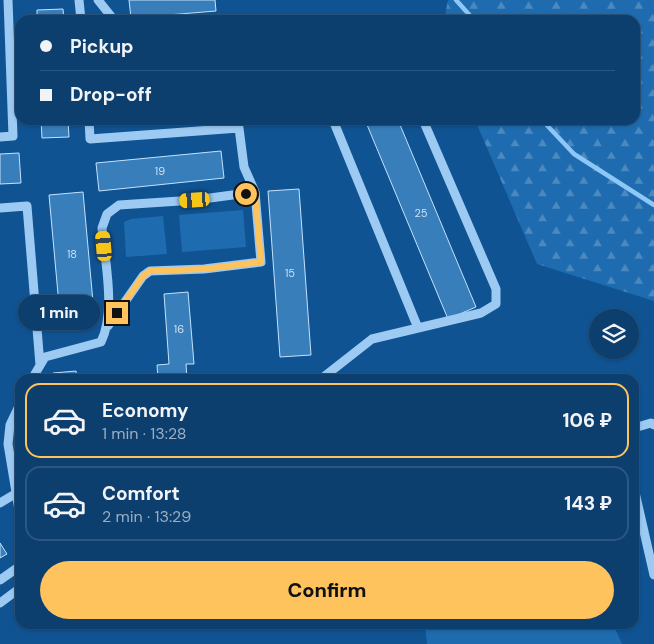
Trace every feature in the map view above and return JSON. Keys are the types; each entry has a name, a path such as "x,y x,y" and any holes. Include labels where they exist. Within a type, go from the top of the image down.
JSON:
{"lane":[{"path":"0,137 13,136 8,0"},
{"path":"79,0 80,15"},
{"path":"98,0 110,15"},
{"path":"89,125 90,139 238,128"},
{"path":"35,374 45,357 50,354 101,342 108,326 143,276 150,271 204,269 261,262 255,192 244,167 238,128 236,125"},
{"path":"335,125 418,328"},
{"path":"327,374 372,339 481,313 496,304 496,289 425,125"},
{"path":"108,326 102,228 103,222 112,208 124,205 195,200 255,192"},
{"path":"0,208 27,206 40,366"},
{"path":"0,502 15,494 8,433 15,416"},
{"path":"639,427 651,423 654,425"},
{"path":"639,510 654,575"},
{"path":"0,580 15,570"},
{"path":"0,603 15,592"}],"green space":[{"path":"448,0 654,0 654,301 537,264 477,125 640,125 640,15 445,15"},
{"path":"243,210 246,247 182,252 179,215"},
{"path":"163,216 167,254 126,257 124,222 131,219"},
{"path":"426,629 615,629 622,644 427,644"}],"building":[{"path":"129,0 215,0 216,11 167,15 131,15"},
{"path":"63,9 64,15 37,15 37,10"},
{"path":"41,125 68,125 69,137 42,138"},
{"path":"367,125 400,125 476,307 448,319"},
{"path":"221,151 224,178 99,191 96,163"},
{"path":"19,153 21,183 0,184 0,154"},
{"path":"299,189 311,355 280,357 268,191"},
{"path":"83,192 94,313 60,316 49,195"},
{"path":"188,292 194,364 186,364 187,374 158,374 157,365 169,364 164,294"},
{"path":"76,371 76,374 53,374"},
{"path":"0,543 7,554 0,558"}],"waterway":[{"path":"456,0 470,15"},
{"path":"547,125 574,154 654,205"}],"route":[{"path":"117,313 143,276 150,271 204,269 261,262 255,192 246,194"}]}
